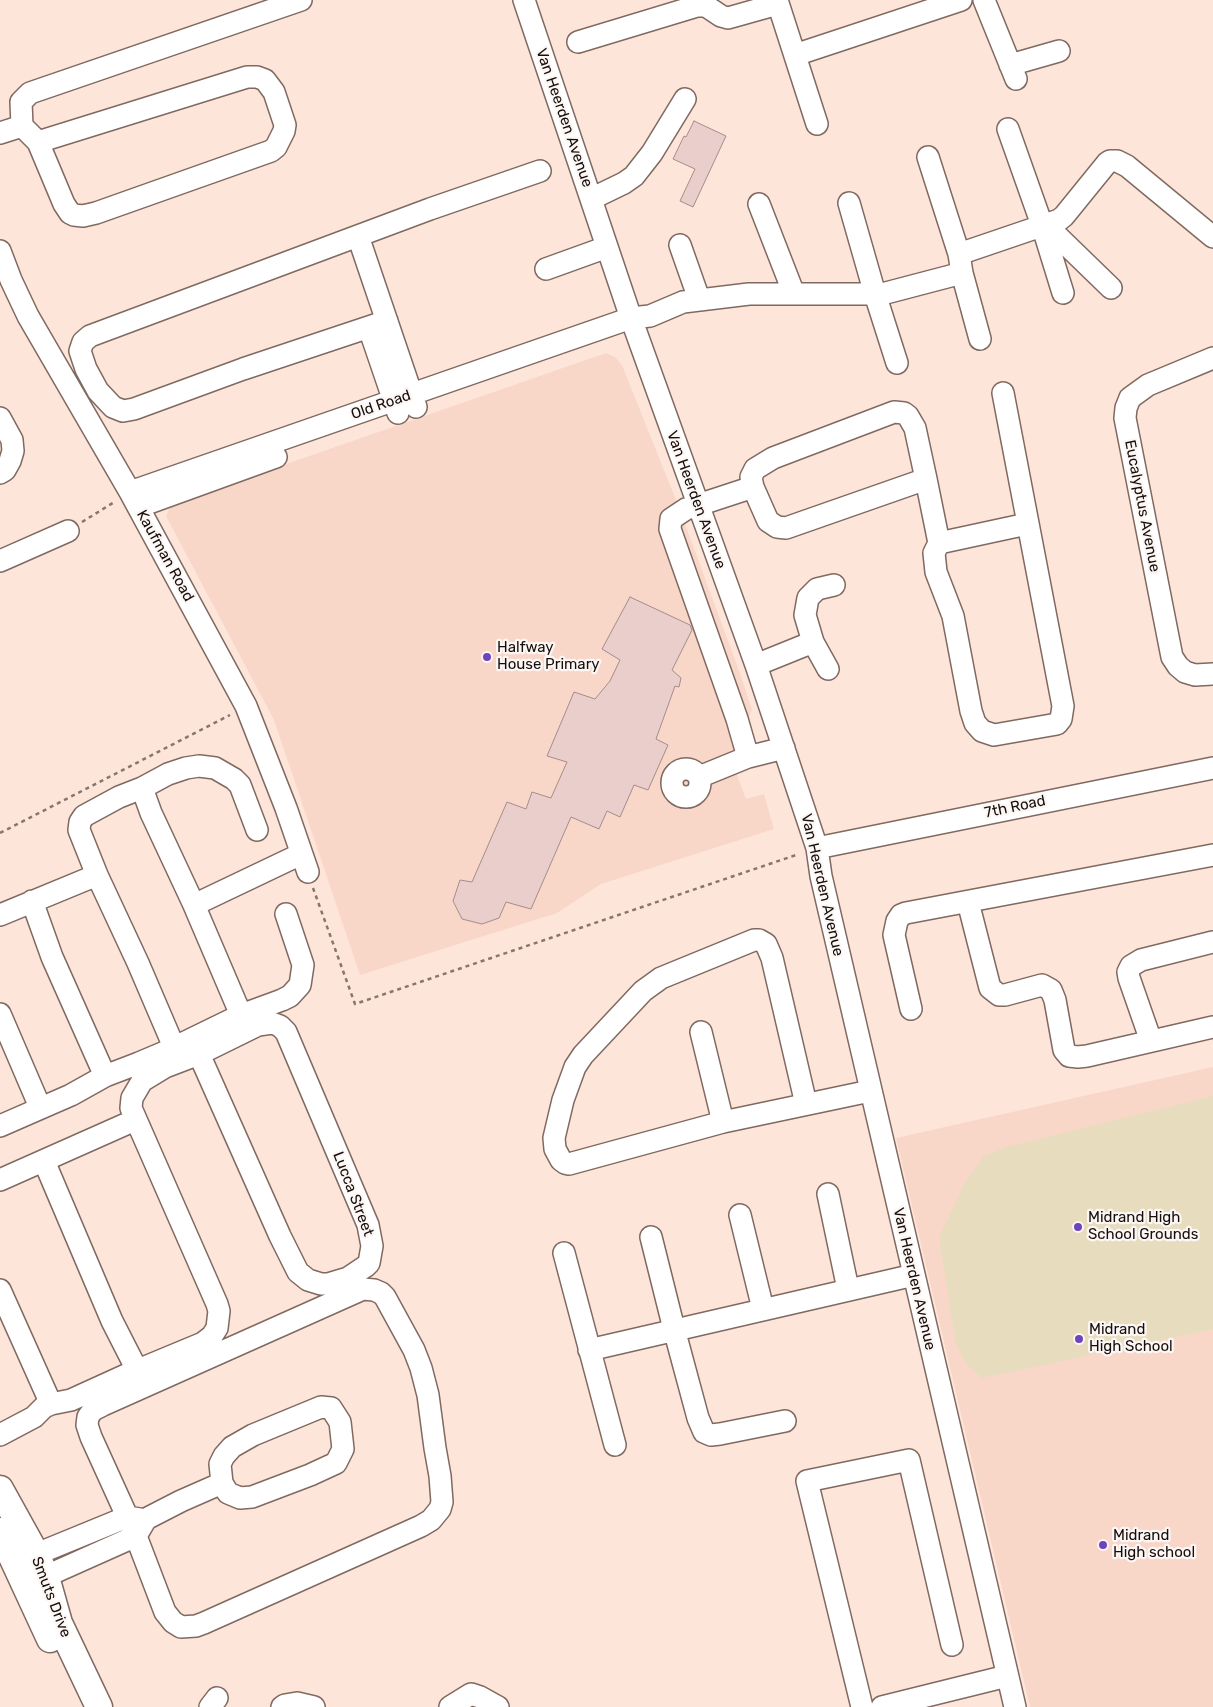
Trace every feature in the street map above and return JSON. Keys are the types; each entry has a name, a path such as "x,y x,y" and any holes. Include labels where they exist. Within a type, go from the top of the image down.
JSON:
{"main road":[{"name":"Smuts Drive","path":"0,1489 83,1707"},
{"name":"Smuts Drive","path":"0,1531 30,1570 59,1623 99,1707"}],"street":[{"path":"38,142 247,77 257,77 265,80 274,92 285,125 276,147 271,151 96,213 83,216 74,215 67,210 38,142 22,126 21,102 30,93 301,0"},
{"path":"795,54 961,0"},
{"path":"984,0 1013,72 1059,51"},
{"name":"Van Heerden Avenue","path":"527,1 607,247 639,322 699,504 784,748 816,848 870,1091 1015,1707"},
{"path":"578,42 698,6 706,6 721,16 728,18 777,2 817,124"},
{"path":"591,199 624,184 634,176 652,153 685,99"},
{"path":"0,133 22,126"},
{"path":"1008,130 1044,225 1063,293"},
{"path":"928,157 960,263 980,339"},
{"name":"Old Road","path":"134,499 639,322 683,302 749,294 888,293 1062,218 1110,160 1127,166 1213,237"},
{"path":"378,324 243,368 134,409 123,411 112,408 98,391 86,369 80,351 83,342 90,336 358,236 540,171"},
{"path":"849,202 897,363"},
{"path":"759,204 794,294"},
{"path":"1044,225 1111,288"},
{"path":"358,236 378,324 405,404"},
{"path":"680,245 699,299"},
{"path":"546,269 607,247"},
{"name":"Kaufman Road","path":"0,250 11,280 28,316 134,499 246,706 286,808 304,863"},
{"name":"Eucalyptus Avenue","path":"1213,358 1148,385 1130,398 1125,418 1172,657 1185,672 1195,675 1213,674"},
{"path":"926,479 786,528 776,527 768,521 753,487 752,473 762,464 894,412 904,413 908,416 915,428 926,479 939,543 934,552 936,572 953,616 971,711 975,723 982,731 994,735 1057,724 1061,719 1063,706 1003,393"},
{"path":"0,418 12,440 13,451 5,470 0,473"},
{"path":"748,757 737,719 670,529 671,519 674,516 699,504 753,487"},
{"path":"939,543 1027,524"},
{"path":"0,561 68,531"},
{"path":"828,669 813,642 806,615 808,598 817,589 834,585"},
{"path":"756,665 813,642"},
{"path":"700,777 748,757 784,748"},
{"path":"174,1047 97,875 79,830 82,817 168,774 199,766 215,768 234,779 240,785 258,830"},
{"name":"7th Road","path":"816,848 1213,768"},
{"path":"142,788 151,813 194,905 241,1015"},
{"path":"911,1009 894,935 897,921 906,913 1213,855"},
{"path":"194,905 304,863"},
{"path":"0,915 97,875"},
{"path":"32,901 52,956 105,1076"},
{"path":"968,902 990,988 999,995 1005,996 1042,985 1051,990 1055,1000 1066,1054 1072,1057 1087,1056 1213,1027"},
{"path":"0,1126 71,1094 105,1076 139,1064 241,1015 282,1000 295,992 300,985 303,965 286,914"},
{"path":"806,1104 772,958 766,944 759,940 754,940 661,978 643,991 575,1067 561,1107 554,1138 555,1150 561,1160 569,1164 722,1122 870,1091"},
{"path":"1151,1041 1129,978 1128,972 1131,966 1141,960 1213,942"},
{"path":"0,1014 40,1107"},
{"name":"Lucca Street","path":"48,1406 71,1400 137,1370 190,1349 208,1340 217,1328 219,1311 135,1120 131,1105 132,1098 142,1081 165,1067 264,1024 272,1023 280,1026 286,1032 368,1225 372,1246 370,1259 366,1266 348,1278 328,1284 308,1280 298,1272 198,1054"},
{"path":"701,1032 722,1122"},
{"path":"0,1180 135,1120"},
{"path":"44,1161 112,1320 137,1370"},
{"path":"828,1194 848,1289"},
{"path":"740,1215 763,1309"},
{"path":"651,1237 698,1418 704,1432 712,1435 720,1434 785,1421"},
{"path":"564,1253 615,1445"},
{"path":"589,1350 914,1275"},
{"path":"363,1289 381,1293 388,1302 414,1350 428,1395 442,1490 442,1502 436,1515 431,1520 204,1623 189,1628 181,1627 173,1622 165,1612 136,1524 89,1431 88,1420 94,1410 363,1289"},
{"path":"0,1290 48,1406 34,1417 0,1430"},
{"path":"331,1408 335,1413 340,1422 343,1443 342,1454 336,1462 310,1475 252,1497 240,1498 232,1495 228,1493 222,1483 220,1464 232,1447 253,1435 316,1409 331,1408"},
{"path":"862,1707 807,1481 909,1460 952,1645"},
{"path":"30,1570 136,1524 222,1483"},
{"path":"882,1707 1007,1676"},
{"path":"450,1707 470,1694 498,1707"},
{"path":"282,1707 297,1703 314,1707"}],"path":[{"path":"68,531 134,499"},
{"path":"0,833 246,706"},
{"path":"304,863 355,1004 816,848"}],"shaded area":[{"name":"Halfway House Primary","path":"606,353 615,357 622,365 678,505 740,673 752,710 746,722 734,767 746,799 764,794 774,829 601,884 557,913 360,975 274,720 166,516 171,504"},
{"name":"Midrand High School","path":"1213,1067 1213,1707 1030,1707 896,1138"},
{"name":"Midrand High School Grounds","path":"1213,1096 1213,1329 982,1378 967,1365 956,1345 939,1238 965,1182 984,1156 1006,1147"}],"building":[{"path":"694,121 726,136 693,207 680,201 695,169 673,159"},
{"path":"630,597 690,625 692,630 672,670 681,678 679,687 675,686 656,739 668,745 648,790 634,785 620,817 607,811 599,829 571,817 531,909 506,902 499,918 482,924 462,919 453,901 460,880 472,882 507,802 526,809 532,792 551,798 567,762 547,756 574,692 595,699 610,681 620,660 602,649"}],"place":[{"name":"Halfway House Primary","path":"487,657"},
{"name":"Midrand High School Grounds","path":"1078,1227"},
{"name":"Midrand High School","path":"1079,1339"},
{"name":"Midrand High school","path":"1103,1545"}]}
